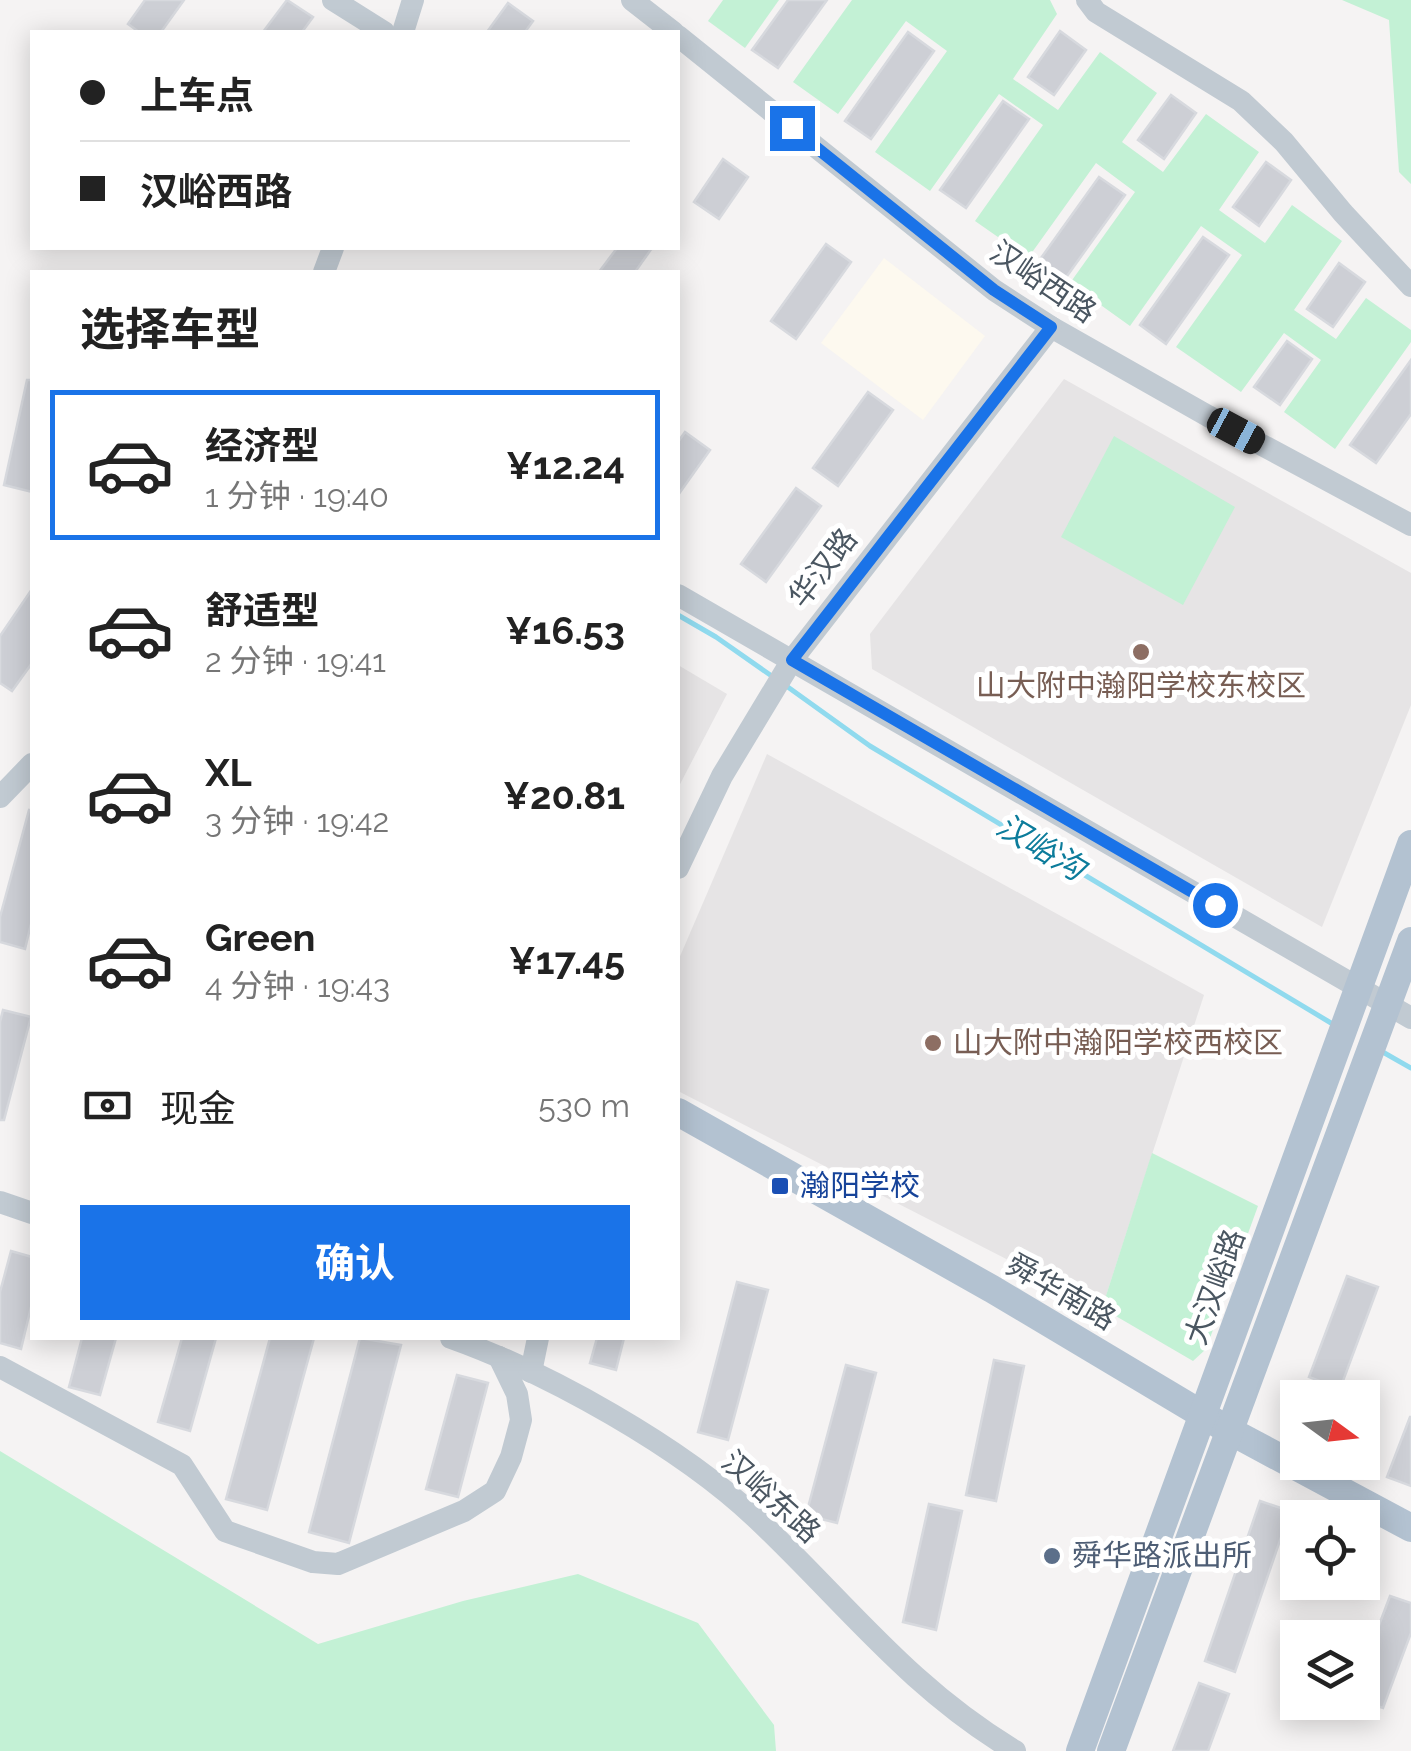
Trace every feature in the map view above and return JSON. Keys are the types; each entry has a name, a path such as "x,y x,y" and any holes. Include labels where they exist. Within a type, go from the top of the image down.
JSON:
{"main road":[{"name":"大汉峪路","path":"1080,1751 1411,844"},
{"path":"1111,1751 1372,1046 1399,1011 1411,941"},
{"name":"舜华南路","path":"680,1113 992,1289 1230,1430 1411,1528"}],"street":[{"path":"333,0 381,30"},
{"path":"404,30 413,0"},
{"name":"汉峪西路","path":"632,0 671,30"},
{"path":"1086,0 1096,12 1241,101 1284,142 1411,286"},
{"name":"汉峪西路","path":"680,37 994,290 1051,327 1411,525"},
{"name":"华汉路","path":"680,864 722,776 783,674 1051,327"},
{"path":"680,597 783,674 1399,1011"},
{"path":"0,797 30,766"},
{"path":"0,1202 30,1212"},
{"name":"汉峪东路","path":"456,1340 531,1372 638,1431 710,1478 756,1518 924,1686 969,1724 1014,1751"},
{"path":"531,1372 538,1340"},
{"path":"0,1367 182,1465 225,1531 312,1562 338,1564 464,1511 495,1491 520,1420 517,1394 499,1356"}],"shaded area":[{"path":"884,258 985,336 923,420 821,343"},
{"name":"山大附中瀚阳学校东校区","path":"1064,379 1411,573 1411,705 1322,927 872,669 870,634"},
{"path":"680,666 727,694 680,784"},
{"name":"山大附中瀚阳学校西校区","path":"767,754 1204,995 1102,1308 680,1092 680,956"}],"green space":[{"path":"723,0 779,0 745,48 708,21"},
{"path":"852,0 1050,0 1057,14 1013,79 1058,110 1100,52 1157,93 1122,142 1163,172 1206,114 1259,152 1219,210 1265,243 1292,205 1342,241 1294,310 1336,339 1366,298 1411,330 1411,342 1335,449 1284,412 1321,360 1284,333 1241,392 1176,347 1242,255 1201,226 1130,326 1070,283 1135,192 1096,163 1028,258 975,221 1043,125 999,94 930,191 875,152 947,51 906,21 838,114 793,82"},
{"path":"1342,0 1411,0 1411,184 1399,172 1389,20"},
{"path":"1114,436 1235,507 1183,605 1061,537"},
{"path":"1152,1153 1258,1206 1206,1349 1193,1361 1102,1308"},
{"path":"0,1451 318,1644 463,1601 578,1574 698,1623 774,1725 776,1751 0,1751"}],"building":[{"path":"145,0 184,0 162,30 136,30 128,24"},
{"path":"287,0 313,17 303,30 264,30"},
{"path":"788,0 827,0 778,68 752,50"},
{"path":"508,3 533,21 526,30 488,30"},
{"path":"1060,31 1086,50 1054,95 1028,77"},
{"path":"908,32 934,51 871,139 845,121"},
{"path":"1171,95 1196,113 1164,159 1138,140"},
{"path":"1003,101 1029,119 966,208 940,190"},
{"path":"723,159 748,177 719,219 694,202"},
{"path":"1266,162 1291,180 1259,226 1233,207"},
{"path":"1099,177 1125,195 1062,283 1036,265"},
{"path":"1203,237 1229,255 1166,344 1140,325"},
{"path":"826,244 851,262 796,339 771,321"},
{"path":"616,250 651,250 636,270 600,270"},
{"path":"1339,263 1365,282 1333,327 1307,309"},
{"path":"1287,341 1312,359 1280,405 1254,387"},
{"path":"1411,360 1411,414 1376,463 1350,445"},
{"path":"27,380 30,380 30,492 4,485"},
{"path":"868,392 893,410 838,486 813,468"},
{"path":"685,432 710,450 680,492 680,439"},
{"path":"796,488 821,506 766,582 741,564"},
{"path":"30,592 30,666 12,691 0,683 0,636"},
{"path":"29,810 30,928 25,949 0,942 0,917"},
{"path":"3,1010 30,1017 4,1120 0,1120"},
{"path":"11,1251 30,1256 30,1311 21,1349 0,1343 0,1292"},
{"path":"1347,1276 1378,1287 1343,1380 1309,1377"},
{"path":"737,1282 768,1290 728,1440 698,1432"},
{"path":"81,1340 115,1340 100,1395 69,1387"},
{"path":"181,1340 215,1340 190,1431 158,1422"},
{"path":"269,1340 313,1340 267,1510 226,1499"},
{"path":"359,1340 401,1345 349,1543 309,1532"},
{"path":"596,1340 624,1340 616,1370 590,1363"},
{"path":"994,1360 1024,1366 996,1501 966,1495"},
{"path":"846,1365 876,1373 837,1523 806,1515"},
{"path":"457,1375 488,1383 458,1497 426,1489"},
{"path":"1411,1417 1411,1486 1387,1477"},
{"path":"1260,1501 1280,1508 1280,1540 1235,1672 1205,1661"},
{"path":"929,1504 962,1511 936,1630 903,1622"},
{"path":"1390,1596 1411,1603 1411,1633 1383,1708 1380,1707 1380,1622"},
{"path":"1199,1683 1229,1694 1208,1751 1173,1751"}],"waterway":[{"name":"汉峪沟","path":"680,616 776,679"},
{"name":"汉峪沟","path":"785,685 870,746 1336,1026"},
{"name":"汉峪沟","path":"1381,1051 1411,1068"}],"place":[{"name":"山大附中瀚阳学校东校区","path":"1141,652"},
{"name":"山大附中瀚阳学校西校区","path":"933,1043"},
{"name":"瀚阳学校","path":"780,1186"},
{"name":"舜华路派出所","path":"1052,1556"}],"route":[{"path":"792,128 994,290 1051,327 792,660 1215,905"}]}
